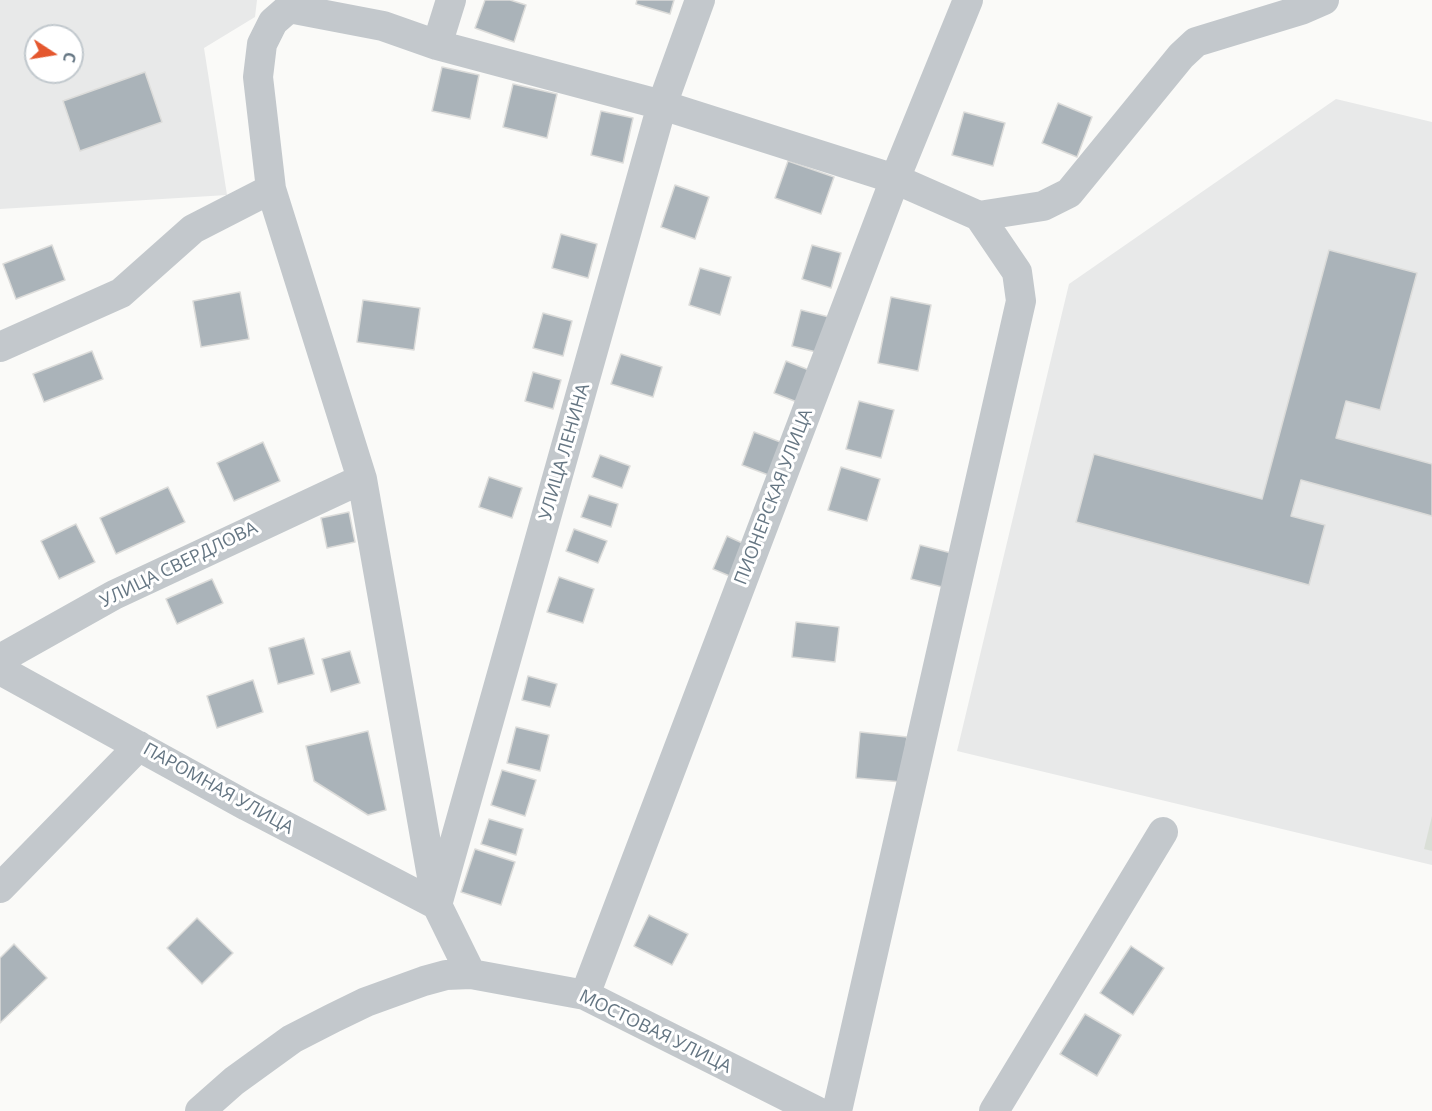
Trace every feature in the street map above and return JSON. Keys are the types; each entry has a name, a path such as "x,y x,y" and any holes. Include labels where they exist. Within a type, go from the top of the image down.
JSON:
{"street":[{"path":"437,45 451,0"},
{"name":"УЛИЦА ЛЕНИНА","path":"437,905 662,105 700,0"},
{"name":"ПИОНЕРСКАЯ УЛИЦА","path":"585,995 895,179 968,0"},
{"path":"471,974 437,905 362,479 271,189 258,77 262,44 273,22 289,4 383,26 437,45 662,105 895,179 980,216 1043,206 1069,192 1181,56 1196,42 1301,10 1324,0"},
{"path":"0,347 121,293 192,229 271,189"},
{"path":"837,1111 1021,301 1017,272 980,216"},
{"name":"УЛИЦА СВЕРДЛОВА","path":"0,659 114,595 362,479"},
{"name":"ПАРОМНАЯ УЛИЦА","path":"0,670 247,806 437,905"},
{"path":"0,888 139,746"},
{"path":"994,1111 1163,832"},
{"name":"МОСТОВАЯ УЛИЦА","path":"200,1111 234,1081 291,1039 366,1002 424,981 446,975 471,974 585,995 816,1111"}],"shaded area":[{"path":"0,0 257,0 255,17 204,48 227,195 0,209"},
{"path":"1336,99 1432,122 1432,865 957,751 1069,284"},
{"path":"1432,816 1432,851 1424,849"}],"building":[{"path":"485,0 510,0 526,5 514,42 475,28"},
{"path":"637,0 674,0 670,14 636,4"},
{"path":"442,67 479,75 470,119 432,111"},
{"path":"145,72 162,122 80,151 63,101"},
{"path":"513,84 557,94 547,138 503,127"},
{"path":"1058,103 1092,117 1077,157 1042,143"},
{"path":"601,111 633,118 623,163 591,155"},
{"path":"964,112 1005,123 993,166 952,155"},
{"path":"788,161 834,177 821,214 775,198"},
{"path":"675,185 709,197 695,239 661,227"},
{"path":"561,234 597,244 588,278 552,268"},
{"path":"52,245 65,280 16,299 3,264"},
{"path":"812,245 841,253 831,288 802,279"},
{"path":"1329,250 1417,273 1380,410 1346,401 1336,438 1432,464 1432,516 1301,480 1291,516 1325,525 1309,585 1076,522 1094,454 1262,499"},
{"path":"700,268 731,277 720,315 689,305"},
{"path":"240,292 249,339 201,347 193,301"},
{"path":"891,297 931,305 918,371 878,363"},
{"path":"363,300 420,308 414,350 357,342"},
{"path":"801,310 829,317 820,353 792,346"},
{"path":"543,313 572,321 563,356 533,348"},
{"path":"92,351 103,379 44,402 33,374"},
{"path":"621,354 662,367 653,397 611,384"},
{"path":"786,361 814,372 802,404 774,393"},
{"path":"533,372 561,380 553,409 525,401"},
{"path":"859,401 894,410 881,458 846,449"},
{"path":"754,432 783,443 771,476 742,465"},
{"path":"263,442 280,481 234,501 217,463"},
{"path":"600,455 630,466 622,488 592,477"},
{"path":"841,467 880,479 867,521 828,510"},
{"path":"489,477 522,488 512,518 479,507"},
{"path":"168,487 185,522 116,554 100,518"},
{"path":"589,495 618,504 611,527 581,517"},
{"path":"349,512 355,542 327,548 321,518"},
{"path":"76,524 95,562 59,579 41,541"},
{"path":"574,529 607,541 598,563 566,551"},
{"path":"727,536 753,548 739,580 713,569"},
{"path":"920,545 963,556 954,590 911,579"},
{"path":"559,577 594,589 583,623 547,612"},
{"path":"212,579 223,603 177,624 166,599"},
{"path":"796,622 839,627 835,662 792,657"},
{"path":"304,638 314,674 278,684 269,648"},
{"path":"350,651 360,683 331,692 322,659"},
{"path":"528,676 557,684 550,707 522,700"},
{"path":"253,680 263,712 217,728 207,696"},
{"path":"516,727 549,735 540,771 507,763"},
{"path":"368,731 386,810 368,815 314,781 306,746"},
{"path":"860,732 907,737 902,782 856,778"},
{"path":"502,770 536,780 525,816 491,805"},
{"path":"489,819 523,829 516,855 481,844"},
{"path":"475,849 515,862 501,905 461,892"},
{"path":"649,915 688,934 672,965 634,946"},
{"path":"197,918 233,953 202,984 167,948"},
{"path":"14,944 47,978 0,1023 0,958"},
{"path":"1131,946 1164,968 1133,1015 1100,993"},
{"path":"1085,1014 1121,1035 1097,1076 1060,1054"}]}
